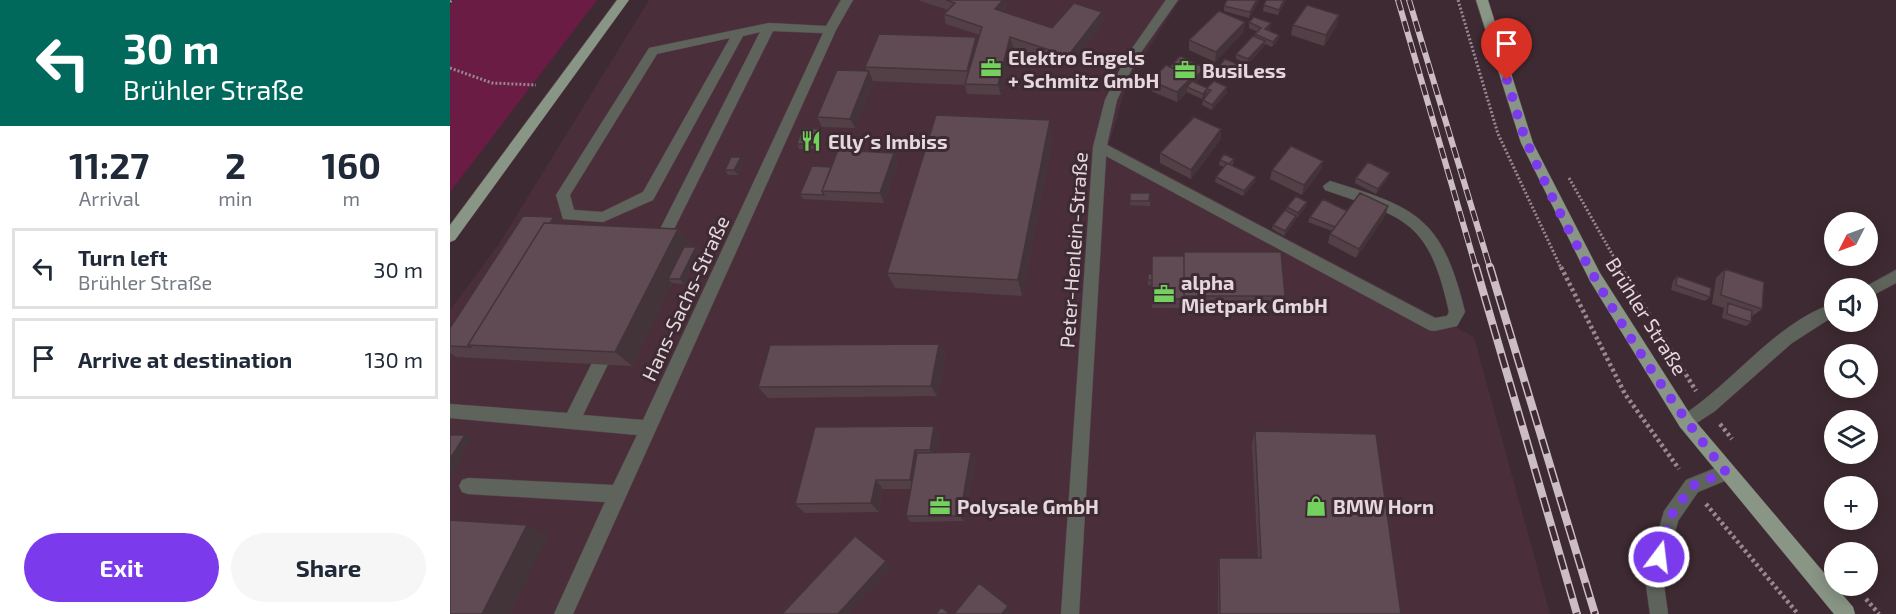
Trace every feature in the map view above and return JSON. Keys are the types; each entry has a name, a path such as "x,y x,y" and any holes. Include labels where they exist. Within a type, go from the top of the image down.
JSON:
{"main road":[{"path":"450,236 624,0"},
{"name":"Brühler Straße","path":"1482,0 1527,143 1595,277 1686,422 1846,614"}],"street":[{"name":"Hans-Sachs-Straße","path":"563,614 830,30 847,0"},
{"name":"Peter-Henlein-Straße","path":"1070,614 1100,147 1111,100 1132,57 1172,0"},
{"path":"739,32 648,196 603,217 568,215 563,195 653,51 739,32 769,27 830,30"},
{"path":"660,243 769,27"},
{"path":"1100,147 1434,324 1452,321 1457,312 1450,280 1433,242 1407,215 1330,186"},
{"path":"1878,286 1896,276"},
{"path":"1686,422 1708,409 1772,350 1824,314"},
{"path":"571,422 600,364"},
{"path":"450,411 649,428"},
{"path":"1659,614 1654,578 1670,517 1692,486 1726,472"},
{"path":"468,486 618,494"}],"path":[{"path":"450,68 477,81 506,87 536,85"},
{"path":"1565,171 1647,315 1708,409"},
{"path":"1692,486 1798,614"}],"shaded area":[{"path":"455,0 597,0 450,192 450,5"},
{"path":"649,0 1180,0 1128,80 1109,144 1474,337 1550,614 450,614 450,310 499,244"}],"building":[{"path":"946,0 1003,0 995,9 1052,28 1074,3 1102,12 1068,56 1010,37 998,85 965,84 982,27 944,14 955,3"},
{"path":"1227,0 1257,0 1250,12 1224,6"},
{"path":"1266,0 1284,0 1279,10 1264,5"},
{"path":"1307,5 1339,15 1326,35 1293,25"},
{"path":"1219,11 1245,22 1216,52 1189,40"},
{"path":"1254,17 1271,23 1265,29 1279,35 1273,42 1255,34 1261,28 1249,22"},
{"path":"879,34 976,37 967,71 865,67"},
{"path":"1253,36 1265,41 1248,59 1236,54"},
{"path":"1180,56 1205,68 1192,81 1192,77 1170,67"},
{"path":"1225,59 1242,66 1236,72 1220,65"},
{"path":"1166,65 1192,77 1177,92 1151,81"},
{"path":"837,70 869,71 850,119 817,117"},
{"path":"1192,81 1207,88 1214,81 1227,87 1212,105 1203,100 1211,90 1207,89 1203,94 1187,87"},
{"path":"936,115 1050,120 1018,280 887,273"},
{"path":"1194,117 1221,129 1191,170 1160,153"},
{"path":"802,128 821,129 815,144 797,144"},
{"path":"1291,146 1323,161 1304,185 1272,170"},
{"path":"838,150 894,153 880,193 822,191"},
{"path":"1224,154 1234,159 1229,164 1220,160"},
{"path":"731,157 741,157 734,170 725,170"},
{"path":"1368,162 1390,173 1378,189 1356,178"},
{"path":"1227,163 1256,177 1244,191 1216,177"},
{"path":"812,166 831,167 822,191 824,195 800,194"},
{"path":"1130,193 1150,193 1149,201 1130,201"},
{"path":"1360,193 1388,206 1359,249 1330,234"},
{"path":"1296,196 1307,202 1298,213 1287,207"},
{"path":"1323,199 1347,211 1335,227 1310,217"},
{"path":"1285,210 1296,216 1285,231 1273,225"},
{"path":"523,216 554,217 550,223 544,223 468,345 472,347 450,346 450,328"},
{"path":"544,223 678,229 615,352 468,345"},
{"path":"684,247 696,247 680,279 668,279"},
{"path":"1184,252 1281,252 1285,296 1184,296"},
{"path":"1152,256 1184,256 1184,299 1152,299"},
{"path":"1725,269 1764,282 1762,309 1721,295"},
{"path":"1148,274 1152,274 1152,280 1148,280"},
{"path":"1677,276 1711,288 1710,297 1676,285"},
{"path":"1728,303 1752,311 1751,322 1727,314"},
{"path":"939,344 931,386 758,387 770,345"},
{"path":"934,426 930,450 915,450 910,480 876,480 871,503 795,504 815,427"},
{"name":"BMW Horn","path":"1255,431 1376,434 1401,614 1220,614 1219,558 1261,558"},
{"path":"450,435 465,435 452,456 450,455"},
{"name":"Polysale GmbH","path":"971,452 960,516 906,516 917,453"},
{"path":"450,520 527,525 482,614 450,614"},
{"path":"855,536 886,561 838,614 782,614"},
{"path":"979,583 1008,606 1002,614 954,614"},
{"path":"941,607 950,614 936,614"}],"railway":[{"path":"1398,0 1476,268"},
{"path":"1409,0 1490,268"},
{"path":"1476,267 1577,614"},
{"path":"1490,267 1595,614"}],"place":[{"name":"Elektro Engels + Schmitz GmbH","path":"991,68"},
{"name":"BusiLess","path":"1185,70"},
{"name":"Elly´s Imbiss","path":"811,141"},
{"name":"alpha Mietpark GmbH","path":"1164,294"},
{"name":"Polysale GmbH","path":"940,506"},
{"name":"BMW Horn","path":"1316,506"}],"route":[{"path":"1507,80 1527,143 1595,277 1686,422 1726,472 1692,486 1670,517 1659,557"}]}
